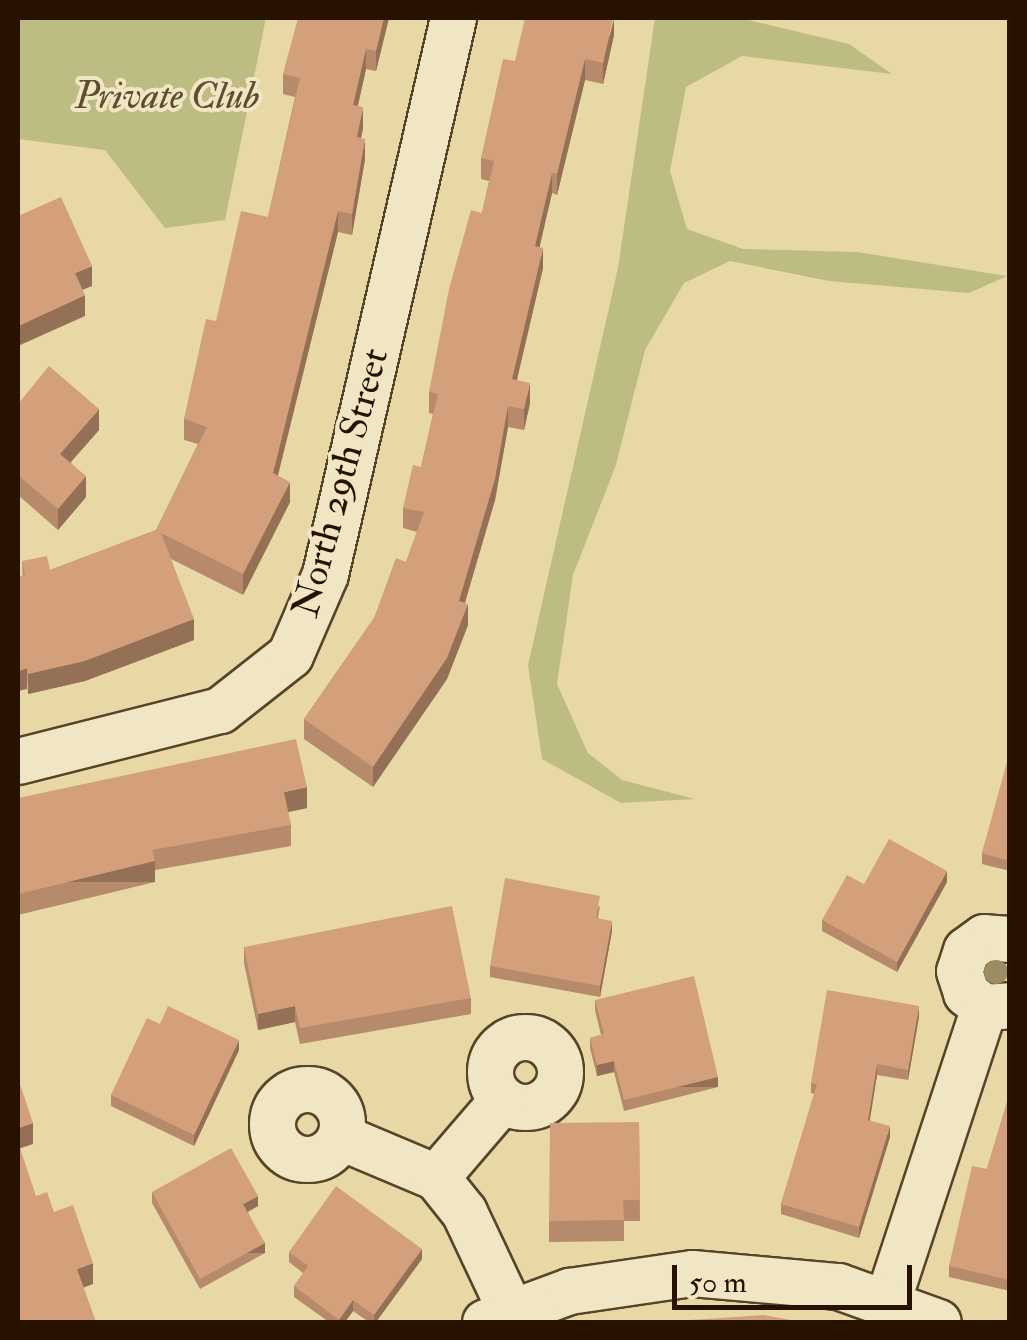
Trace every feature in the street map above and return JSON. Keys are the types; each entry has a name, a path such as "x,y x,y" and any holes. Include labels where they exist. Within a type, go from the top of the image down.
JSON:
{"street":[{"name":"North 29th Street","path":"18,761 220,710 290,655 326,574 452,18"},
{"path":"887,1302 997,1006 966,993 959,972 966,950 984,937 1010,938"},
{"path":"436,1177 502,1100"},
{"path":"341,1137 436,1177 464,1212 498,1318 570,1291 692,1273 838,1286 938,1322"}],"green space":[{"name":"Private Club","path":"18,18 266,18 225,220 165,228 105,150 18,139"},
{"path":"655,18 740,18 849,44 892,74 742,56 686,87 670,171 687,229 743,249 857,252 1007,276 969,293 829,281 730,261 684,283 645,350 616,465 573,575 557,684 588,753 622,780 695,799 621,803 542,759 528,665 618,268"}],"building":[{"path":"298,18 384,18 376,51 366,49 353,105 363,107 357,137 365,139 352,214 338,211 273,473 290,482 243,574 161,533 194,619 85,661 28,674 27,668 18,671 18,577 25,575 22,561 47,556 50,570 156,530 207,427 184,419 206,319 216,321 241,211 268,217 300,78 283,74"},
{"path":"525,18 613,18 603,63 585,59 557,174 552,173 535,246 543,248 512,379 530,383 524,409 508,406 495,479 459,601 468,604 447,658 373,767 304,719 374,618 396,558 406,562 424,512 403,508 413,465 421,467 438,394 429,392 449,289 471,210 482,213 494,161 481,158 503,59 515,61"},
{"path":"61,197 92,266 75,273 85,295 18,326 18,216"},
{"path":"49,366 99,409 60,454 86,476 58,509 18,475 18,404"},
{"path":"296,739 307,787 284,792 291,825 152,850 155,861 18,894 18,798"},
{"path":"1010,758 1010,861 982,853"},
{"path":"889,839 947,871 897,962 822,920 847,875 864,884"},
{"path":"505,878 600,896 596,918 612,921 600,986 490,966"},
{"path":"452,906 471,998 300,1028 295,1006 258,1014 244,947"},
{"path":"694,976 718,1077 624,1100 614,1061 597,1065 590,1038 604,1034 595,1000"},
{"path":"827,990 919,1006 908,1070 877,1064 868,1120 890,1126 859,1227 781,1204 817,1084 811,1083"},
{"path":"168,1006 239,1040 194,1135 111,1095 147,1018 160,1024"},
{"path":"18,1078 33,1123 18,1128"},
{"path":"1010,1092 1010,1280 949,1266 972,1166 987,1169"},
{"path":"639,1122 640,1200 623,1200 624,1220 549,1221 550,1123"},
{"path":"18,1142 36,1196 47,1192 54,1212 73,1205 93,1263 77,1269 96,1322 18,1322"},
{"path":"231,1148 258,1196 243,1204 265,1243 200,1279 152,1192"},
{"path":"336,1186 422,1249 374,1315 353,1300 339,1320 294,1286 308,1266 289,1252"},
{"path":"764,1315 802,1322 661,1322"}]}
